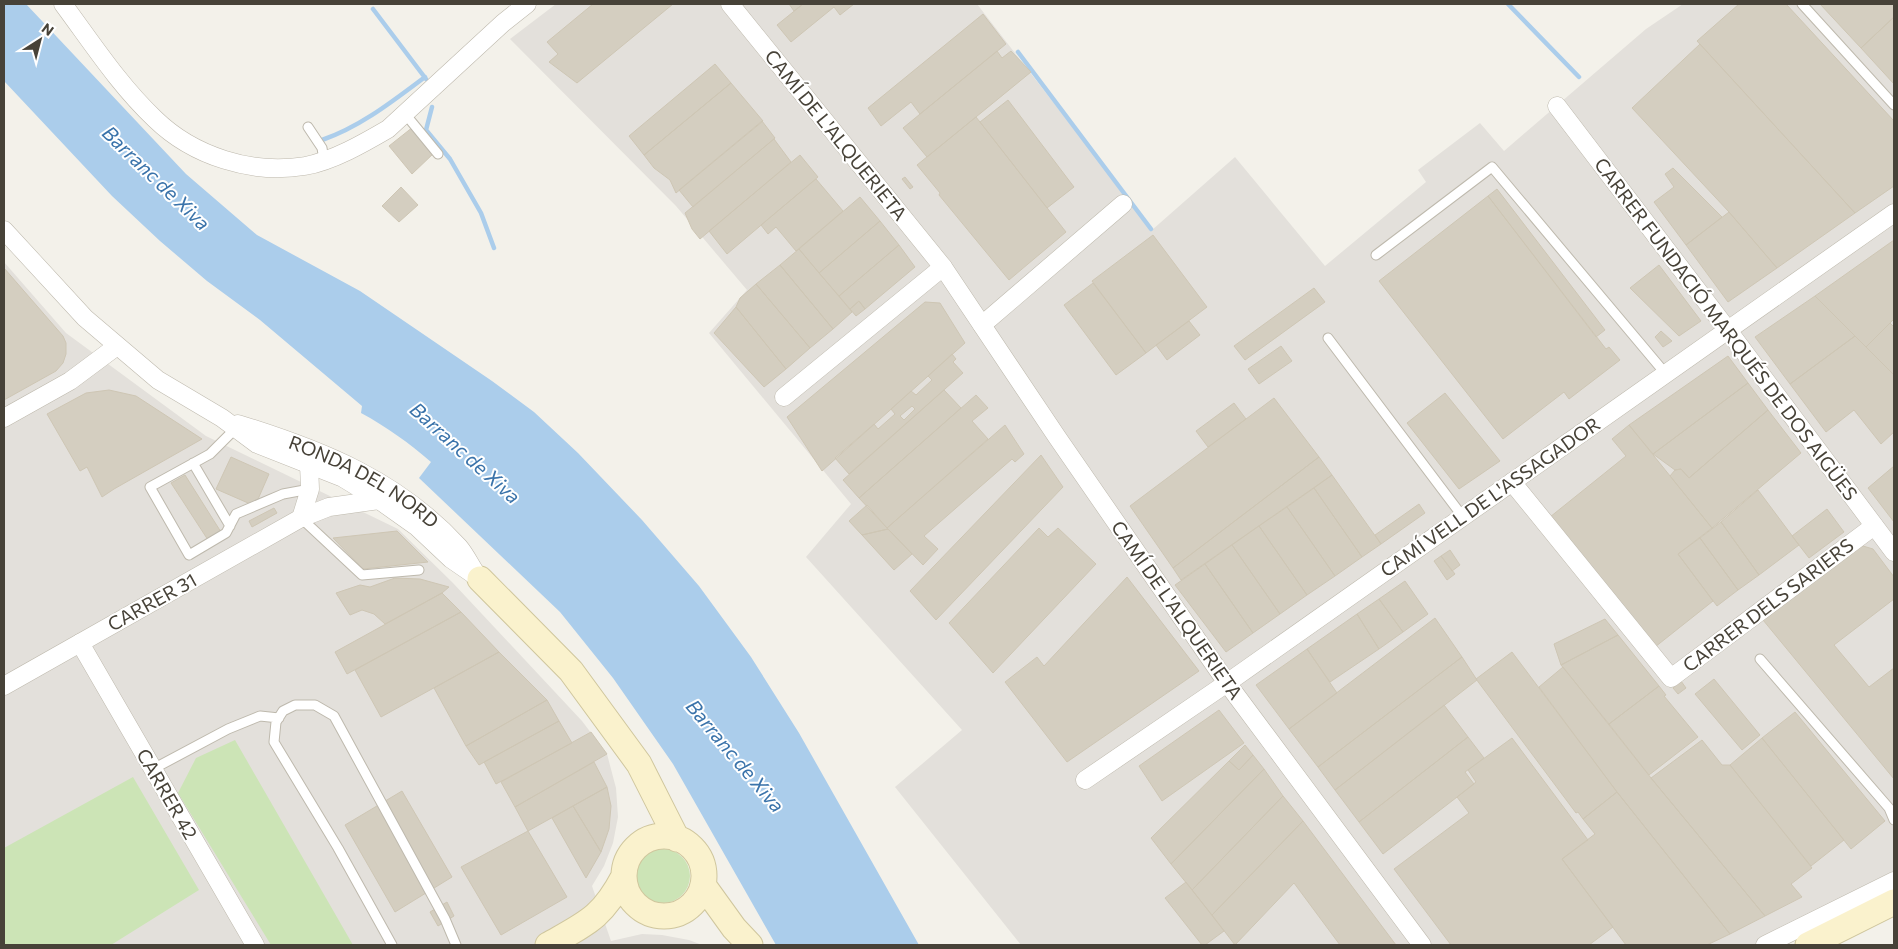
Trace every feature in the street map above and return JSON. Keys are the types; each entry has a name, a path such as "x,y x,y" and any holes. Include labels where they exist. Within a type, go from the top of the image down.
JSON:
{"street":[{"path":"63,4 137,101 178,138 224,160 252,166 287,168 306,166 324,160 366,142 388,130 503,23 527,4"},
{"name":"CAMÍ DE L'ALQUERIETA","path":"730,4 943,267 1062,445 1227,683 1422,945"},
{"name":"CARRER FUNDACIÓ MARQUÉS DE DOS AIGÜES","path":"1557,106 1894,552"},
{"path":"982,325 1123,204"},
{"name":"CAMÍ VELL DE L'ASSAGADOR","path":"1085,780 1227,683 1894,213"},
{"name":"RONDA DEL NORD","path":"4,230 85,318 158,380 229,423 257,444 343,478 379,500 417,528 451,559 480,579 571,672 639,764 677,839"},
{"path":"784,397 943,267"},
{"path":"4,418 70,381 117,346"},
{"name":"RONDA DEL NORD","path":"229,423 264,432 348,464 392,489 426,516 460,548 480,579"},
{"path":"301,518 310,489 309,464"},
{"name":"CARRER DELS SARIERS","path":"1512,482 1671,678 1874,526"},
{"name":"CARRER 31","path":"4,686 301,518 329,507 379,500"},
{"name":"CARRER 42","path":"80,643 255,945"},
{"name":"RONDA DEL NORD","path":"639,764 649,802 644,842"},
{"path":"548,945 591,920 609,902 624,876 629,856 644,842 666,836 687,844 696,852 704,874 703,885 695,901 681,912 668,916 654,915 641,909 632,900 626,889 624,876"},
{"path":"1765,945 1800,938 1894,881"},
{"path":"703,885 742,937"},
{"path":"1779,945 1894,902"},
{"path":"591,920 641,909"},
{"path":"681,912 742,937"}],"lane":[{"path":"1802,4 1894,105"},
{"path":"406,115 438,154"},
{"path":"308,127 322,148 324,160"},
{"path":"1376,255 1492,167 1665,373"},
{"path":"1328,338 1462,517"},
{"path":"229,423 210,454 150,487 189,555 226,533 236,514 283,494 310,489"},
{"path":"193,463 230,526"},
{"path":"301,518 362,575 419,570"},
{"path":"1760,659 1889,808 1894,820"},
{"path":"392,945 338,848 274,742 278,718 283,711 295,705 315,705 334,716 445,919 456,945"},
{"path":"152,769 228,729 260,716 278,718"}],"shaded area":[{"path":"556,4 977,4 1152,230 1235,157 1325,266 1426,182 1418,170 1480,123 1504,151 1646,29 1683,4 1894,4 1894,892 1787,945 1021,945 895,787 962,730 806,557 851,504 709,333 747,290 676,206 510,39"},
{"path":"4,262 66,333 206,436 398,529 453,583 582,721 607,754 616,788 618,817 613,843 604,866 592,886 611,941 642,934 662,935 689,940 702,945 4,945"}],"green space":[{"path":"235,740 353,945 271,945 178,793 196,758"},
{"path":"133,777 199,890 111,945 4,945 4,848"},
{"path":"658,849 668,849 678,853 686,861 690,876 686,891 678,899 668,903 658,903 648,899 640,891 636,881 636,871 640,861 648,853"}],"water":[{"name":"Barranc de Xiva","path":"4,4 26,4 186,174 257,235 360,291 534,412 578,453 642,520 699,586 751,657 799,733 919,945 776,945 673,764 613,678 560,612 419,478 431,462 398,436 361,413 362,406 260,320 207,281 160,241 112,196 4,81"}],"building":[{"path":"593,4 673,4 577,83 549,62 558,54 547,42"},
{"path":"789,4 803,4 794,11"},
{"path":"803,4 854,4 840,15 834,7 791,42 777,25"},
{"path":"1739,4 1786,4 1894,121 1894,186 1855,213 1697,41"},
{"path":"1820,4 1894,4 1894,17 1861,48"},
{"path":"983,14 1006,44 920,114 911,102 881,126 868,108"},
{"path":"1894,17 1894,84 1861,48"},
{"path":"1700,44 1855,213 1777,268 1729,212 1632,108"},
{"path":"997,51 1002,58 1011,51 1031,72 927,157 903,128"},
{"path":"715,64 731,83 644,155 629,136"},
{"path":"731,83 763,121 676,193 670,180 654,168 644,155"},
{"path":"1008,100 1074,187 1047,208 980,122"},
{"path":"976,117 1066,232 1009,280 939,195 940,193 917,165"},
{"path":"762,121 775,138 693,207 679,190"},
{"path":"413,127 434,153 412,174 389,146"},
{"path":"774,139 791,162 700,239 692,229 685,213"},
{"path":"800,155 818,177 727,254 709,231"},
{"path":"1673,168 1722,217 1686,245 1654,202 1674,187 1665,174"},
{"path":"905,177 913,187 910,189 902,179"},
{"path":"816,179 843,211 796,251 776,227 768,234 761,225"},
{"path":"401,187 418,205 399,222 382,206"},
{"path":"1497,189 1605,330 1596,337 1488,196"},
{"path":"1488,196 1606,349 1609,347 1620,360 1569,399 1564,392 1503,439 1379,281"},
{"path":"860,197 880,221 819,273 799,249"},
{"path":"1729,212 1777,268 1728,302 1686,245"},
{"path":"880,221 899,245 839,296 819,273"},
{"path":"1153,235 1207,307 1146,353 1092,281"},
{"path":"1894,240 1894,319 1866,347 1815,296"},
{"path":"899,245 915,267 865,309 859,301 850,309 839,296"},
{"path":"799,249 852,312 833,329 780,265"},
{"path":"780,265 833,329 810,348 756,284"},
{"path":"1659,265 1701,321 1679,336 1630,288"},
{"path":"4,268 63,336 66,343 66,354 63,363 56,371 4,400"},
{"path":"1093,283 1146,353 1116,375 1064,305"},
{"path":"756,284 810,348 786,369 736,307 740,298"},
{"path":"1314,288 1325,302 1245,360 1234,346"},
{"path":"1815,296 1855,336 1790,384 1755,337"},
{"path":"859,301 865,309 856,316 850,309"},
{"path":"925,302 940,303 965,343 822,471 787,417"},
{"path":"736,307 786,369 764,387 714,333"},
{"path":"1189,321 1200,335 1167,360 1156,345"},
{"path":"1890,323 1894,327 1894,375 1866,347"},
{"path":"1661,331 1672,341 1663,347 1655,337"},
{"path":"1855,336 1894,375 1894,432 1881,444 1854,410 1826,432 1790,384"},
{"path":"1281,346 1292,361 1259,384 1248,369"},
{"path":"952,354 956,359 953,362 963,373 849,474 835,458 874,424 878,429 895,414 891,409 911,391 916,395 932,380 928,376","holes":["912,406 915,409 904,420 900,416"]},
{"path":"1728,356 1748,383 1653,454 1629,425"},
{"path":"1748,383 1768,410 1689,478 1681,469 1675,470 1653,454"},
{"path":"109,390 136,396 202,439 102,497 87,467 80,471 47,414 86,393"},
{"path":"944,390 961,408 859,498 843,480"},
{"path":"1445,393 1500,461 1459,489 1407,423"},
{"path":"976,395 988,408 972,421 988,439 887,528 859,498"},
{"path":"1274,398 1319,457 1173,568 1130,506"},
{"path":"1234,403 1246,419 1208,447 1196,431"},
{"path":"1768,410 1801,453 1712,528 1670,476 1675,470 1681,469 1689,478"},
{"path":"1005,425 1024,454 1015,462 1012,459 924,536 938,549 923,565 887,528"},
{"path":"1629,425 1712,528 1678,554 1713,601 1655,647 1550,517 1626,456 1612,439"},
{"path":"1041,455 1063,487 936,620 910,591"},
{"path":"231,457 269,474 255,506 216,489"},
{"path":"1319,457 1332,475 1181,580 1173,568"},
{"path":"1894,466 1894,522 1868,488"},
{"path":"185,475 221,532 208,540 171,483"},
{"path":"1332,475 1381,544 1362,557 1314,488"},
{"path":"1314,488 1362,557 1335,576 1287,507"},
{"path":"1758,490 1799,545 1759,575 1721,522"},
{"path":"1419,504 1425,513 1381,544 1375,535"},
{"path":"867,505 888,529 862,535 849,521"},
{"path":"1287,507 1335,576 1307,595 1259,526"},
{"path":"274,508 277,513 252,527 249,521"},
{"path":"1827,509 1844,532 1809,558 1792,536"},
{"path":"1721,522 1759,575 1738,590 1700,538"},
{"path":"1259,526 1307,595 1280,614 1232,545"},
{"path":"1039,528 1048,537 1058,528 1096,564 993,673 949,623"},
{"path":"888,529 912,554 894,570 862,535"},
{"path":"397,531 428,562 363,569 333,538"},
{"path":"1700,538 1738,590 1717,606 1678,554"},
{"path":"1232,545 1280,614 1253,633 1205,564"},
{"path":"1863,546 1873,549 1894,577 1894,599 1834,645 1869,687 1894,668 1894,779 1763,620"},
{"path":"1450,550 1460,565 1452,571 1441,556"},
{"path":"1441,556 1455,574 1447,580 1434,561"},
{"path":"1205,564 1253,633 1226,652 1175,585"},
{"path":"1127,577 1199,671 1067,762 1005,682 1037,657 1044,666"},
{"path":"395,578 420,579 449,587 442,593 385,624 374,614 362,610 350,615 336,593 360,585 370,587"},
{"path":"1405,581 1428,614 1403,632 1379,599"},
{"path":"442,593 461,612 347,674 335,652"},
{"path":"1379,599 1403,632 1379,649 1357,614"},
{"path":"461,612 499,652 381,717 355,670"},
{"path":"1357,614 1379,649 1330,682 1307,649"},
{"path":"1435,618 1462,657 1318,767 1289,729"},
{"path":"1605,619 1618,635 1561,665 1554,644"},
{"path":"1618,635 1659,686 1609,724 1561,665"},
{"path":"1307,649 1337,693 1289,729 1256,685"},
{"path":"499,652 547,700 466,746 434,688"},
{"path":"1512,652 1617,792 1583,819 1578,812 1576,813 1476,679"},
{"path":"1462,657 1477,680 1335,790 1318,767"},
{"path":"1563,667 1651,778 1765,916 1730,934 1617,792 1539,687"},
{"path":"1714,679 1760,735 1742,750 1695,694"},
{"path":"1681,681 1686,688 1678,694 1673,688"},
{"path":"1659,686 1666,695 1664,696 1698,737 1649,775 1609,724"},
{"path":"547,700 559,721 479,765 466,746"},
{"path":"1444,705 1468,737 1359,822 1335,790"},
{"path":"1219,710 1244,743 1162,801 1139,766"},
{"path":"1795,712 1885,821 1851,849 1762,738"},
{"path":"559,721 572,743 496,784 484,762"},
{"path":"591,732 607,754 515,807 501,782"},
{"path":"1468,737 1484,758 1465,772 1474,784 1383,854 1359,822"},
{"path":"1512,738 1588,840 1562,859 1613,927 1589,945 1451,945 1394,869 1469,813 1457,797 1476,782 1468,770"},
{"path":"1762,738 1844,840 1811,866 1730,765"},
{"path":"1702,740 1722,765 1730,765 1812,868 1791,884 1802,897 1765,916 1651,778"},
{"path":"1245,745 1253,755 1239,770 1229,761"},
{"path":"1253,755 1264,769 1171,864 1151,838 1229,761 1239,770"},
{"path":"594,762 607,787 528,831 515,807"},
{"path":"1264,769 1283,796 1192,890 1171,864"},
{"path":"607,787 611,806 609,829 601,852 573,806"},
{"path":"402,791 452,877 395,912 345,825"},
{"path":"1617,792 1730,934 1707,945 1626,945 1562,859 1595,834 1583,819"},
{"path":"1283,796 1303,821 1212,915 1192,890"},
{"path":"573,806 601,852 586,878 552,818"},
{"path":"1303,821 1396,945 1340,945 1294,883 1235,945 1212,915"},
{"path":"528,831 567,897 501,935 461,867"},
{"path":"1186,882 1224,931 1205,945 1202,945 1165,898"},
{"path":"447,902 454,916 438,926 430,912"}],"waterway":[{"path":"1508,4 1579,77"},
{"path":"373,9 426,79"},
{"path":"1018,52 1151,229"},
{"path":"322,140 363,121 425,77"},
{"path":"432,107 426,130 450,159 481,213 494,248"}]}
